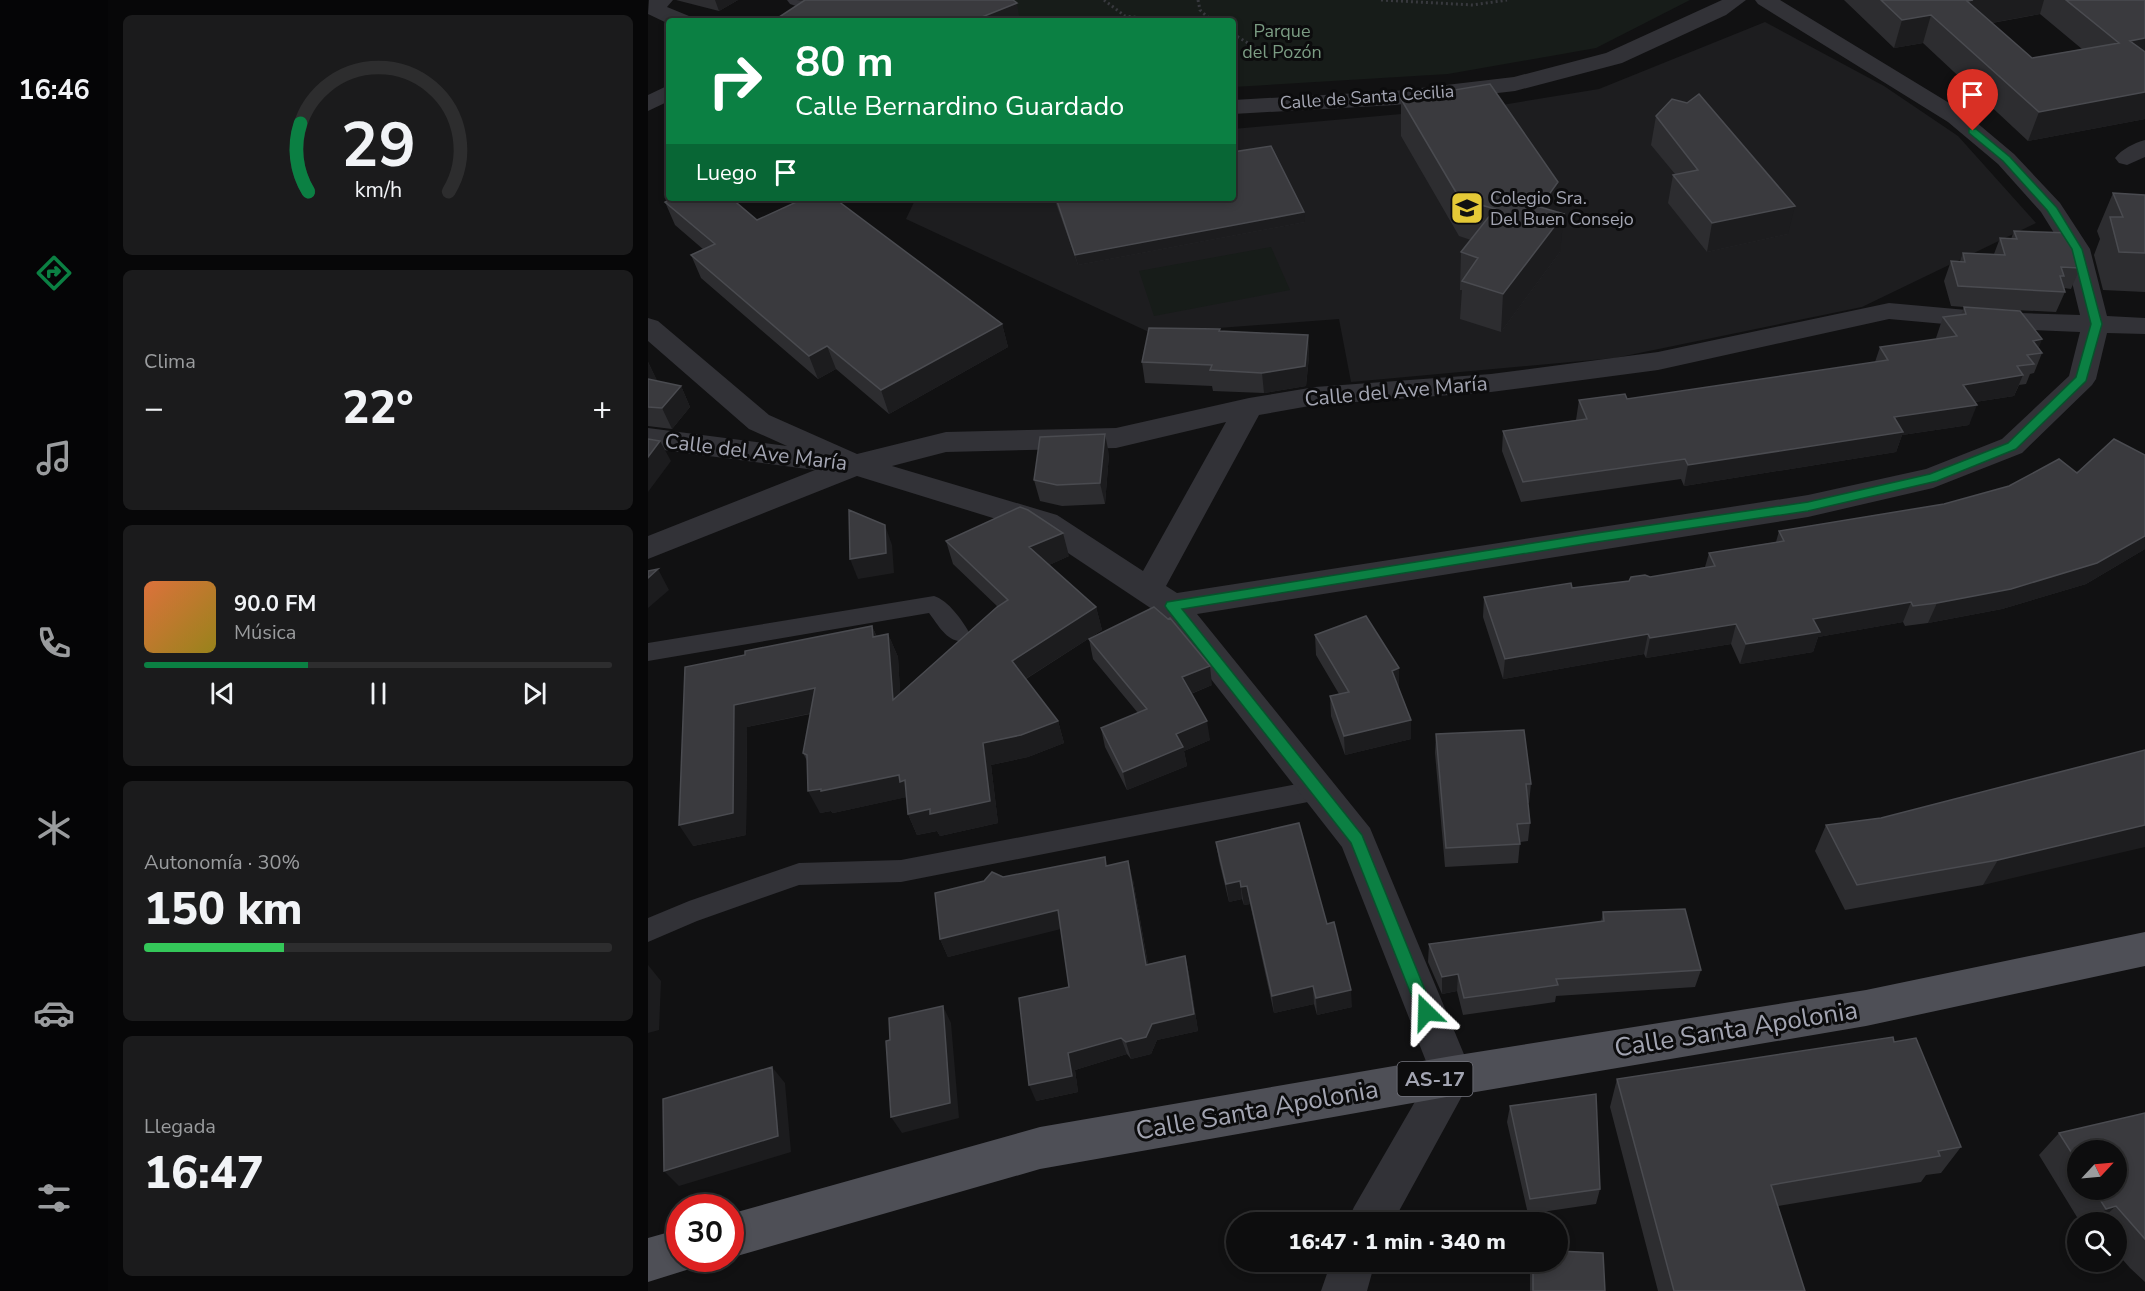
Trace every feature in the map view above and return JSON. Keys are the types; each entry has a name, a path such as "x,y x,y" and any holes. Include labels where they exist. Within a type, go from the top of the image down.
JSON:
{"main road":[{"name":"Calle Santa Apolonia","path":"744,1232 1040,1148 1452,1076 1866,1008 2145,949"},
{"path":"648,1260 666,1255"}],"street":[{"path":"663,0 651,8 674,18"},
{"path":"797,0 839,8 814,18"},
{"name":"Calle de Santa Cecilia","path":"1236,107 1395,98 1515,84 1614,58 1719,11 1736,0"},
{"path":"1160,598 1808,506 1933,478 2012,446 2082,379 2096,324 2077,249 2051,208 2006,159 1956,117 1765,0"},
{"name":"Calle del Ave María","path":"648,438 855,465 946,442 1116,438 1249,407 1315,396 1491,383 1658,361 1889,311 1989,320 2145,326"},
{"path":"648,327 759,422 855,465 1046,523 1160,598 1318,790 1357,839 1452,1076 1375,1212"},
{"path":"1160,598 1249,407"},
{"path":"648,548 855,465"},
{"path":"1344,1291 1350,1272"}],"lane":[{"path":"648,652 934,604 958,634"},
{"path":"648,930 689,912 799,874 901,871 1318,790"}],"path":[{"path":"1104,0 1111,10 1132,18"},
{"path":"1198,0 1200,10 1209,18"},
{"path":"1381,0 1473,4 1507,0"},
{"path":"1462,0 1473,4"},
{"path":"1236,36 1261,51"}],"shaded area":[{"name":"Colegio Sra. Del Buen Consejo","path":"1765,22 1884,86 1958,136 2036,223 1862,307 1615,358 1351,382 1339,319 1151,333 906,219 915,201 1236,201 1236,129 1502,105 1599,89"}],"green space":[{"name":"Parque del Pozón","path":"885,0 1690,0 1596,48 1448,74 1236,87 1236,18 905,18"},
{"path":"1271,247 1290,290 1154,316 1139,271"}],"building":[{"path":"805,0 1013,0 1017,3 980,18 778,18"},
{"path":"1881,0 1973,0 1967,1 2032,58 2119,43 2066,0 2145,0 2145,38 2130,41 2145,52 2145,92 2039,112 1931,15 1902,20"},
{"path":"1490,84 1558,182 1540,207 1564,214 1503,294 1462,281 1478,258 1461,252 1495,209 1460,199 1401,99"},
{"path":"1699,94 1795,206 1712,223 1673,175 1698,170 1656,116 1672,99 1687,103"},
{"path":"1271,146 1304,212 1075,255 1057,201 1236,201 1236,152"},
{"path":"2113,193 2145,195 2145,253 2119,252 2110,217 2123,217"},
{"path":"735,201 757,220 798,201 838,201 1002,324 881,390 827,346 809,356 691,255 715,244 665,202"},
{"path":"2014,231 2071,233 2080,268 2061,267 2064,276 2060,276 2065,292 1958,286 1951,261 1965,262 1963,253 2005,255 2000,238 2017,239"},
{"path":"1964,307 2020,311 2042,339 2033,341 2042,353 2027,355 2034,364 2017,366 2023,375 1963,385 1977,405 1894,417 1903,432 1688,465 1685,459 1523,482 1503,431 1587,419 1579,400 1625,394 1627,399 1888,360 1880,347 1957,336 1943,317 1966,314"},
{"path":"1149,328 1220,329 1219,331 1308,335 1305,366 1262,373 1210,370 1212,365 1142,362"},
{"path":"648,379 681,386 662,408 648,407"},
{"path":"1105,434 1100,483 1057,485 1034,480 1040,437"},
{"path":"648,439 660,441 648,457"},
{"path":"2114,439 2145,455 2145,536 2097,563 2011,589 1937,603 1913,606 1911,602 1813,619 1820,632 1746,644 1736,624 1650,638 1648,634 1505,659 1484,597 1571,583 1572,588 1629,581 1631,577 1645,575 1650,577 1715,566 1709,553 1784,541 1779,531 1944,504 2009,486 2059,459 2077,473"},
{"path":"1020,507 1063,533 1029,547 1096,607 1012,661 1058,721 1021,735 983,743 990,801 930,814 930,809 908,814 905,780 900,782 899,775 821,791 821,789 808,791 807,755 803,753 815,688 734,705 733,813 679,825 685,667 745,655 745,651 872,626 873,637 888,634 893,700 997,607 1008,600 946,541"},
{"path":"849,510 885,525 886,553 850,559"},
{"path":"658,569 648,578 648,571"},
{"path":"1154,607 1168,619 1170,618 1210,666 1182,677 1207,721 1176,734 1183,747 1123,772 1101,728 1147,709 1089,639"},
{"path":"1366,616 1399,668 1392,671 1411,720 1344,736 1330,696 1349,692 1315,635"},
{"path":"1524,730 1531,784 1526,784 1530,823 1517,824 1520,844 1446,848 1436,734"},
{"path":"2145,750 2145,825 1998,860 1857,885 1826,825 1881,818"},
{"path":"1299,823 1327,924 1334,922 1351,990 1316,998 1313,986 1272,996 1247,886 1241,887 1240,881 1226,884 1216,842"},
{"path":"1105,857 1106,866 1128,861 1146,965 1185,956 1194,1014 1152,1024 1146,1037 1126,1042 1121,1038 1068,1053 1072,1076 1029,1085 1019,998 1069,987 1058,910 940,939 935,893 984,881 992,872 1003,877"},
{"path":"1685,909 1701,970 1556,979 1558,985 1464,998 1458,974 1442,977 1429,944 1604,921 1603,912"},
{"path":"943,1006 950,1103 891,1117 886,1041 890,1040 889,1018"},
{"path":"1893,1037 1894,1042 1916,1038 1961,1147 1938,1151 1940,1156 1771,1185 1805,1291 1674,1291 1617,1079"},
{"path":"772,1067 778,1136 664,1171 663,1099"},
{"path":"1596,1094 1600,1189 1530,1199 1510,1106"},
{"path":"2145,1113 2145,1239 2127,1219 2127,1212 2121,1212 2116,1206 2106,1209 2100,1200 2127,1200 2127,1140 2067,1140 2067,1146 2059,1133"},
{"path":"1568,1251 1603,1253 1605,1291 1533,1291 1533,1272 1568,1272"}],"place":[{"name":"Colegio Sra. Del Buen Consejo","path":"1467,208"}],"route":[{"path":"1426,1012 1357,839 1172,606 1590,538 1808,506 1933,478 2012,446 2082,379 2096,324 2077,249 2051,208 2006,159 1973,131"}]}
